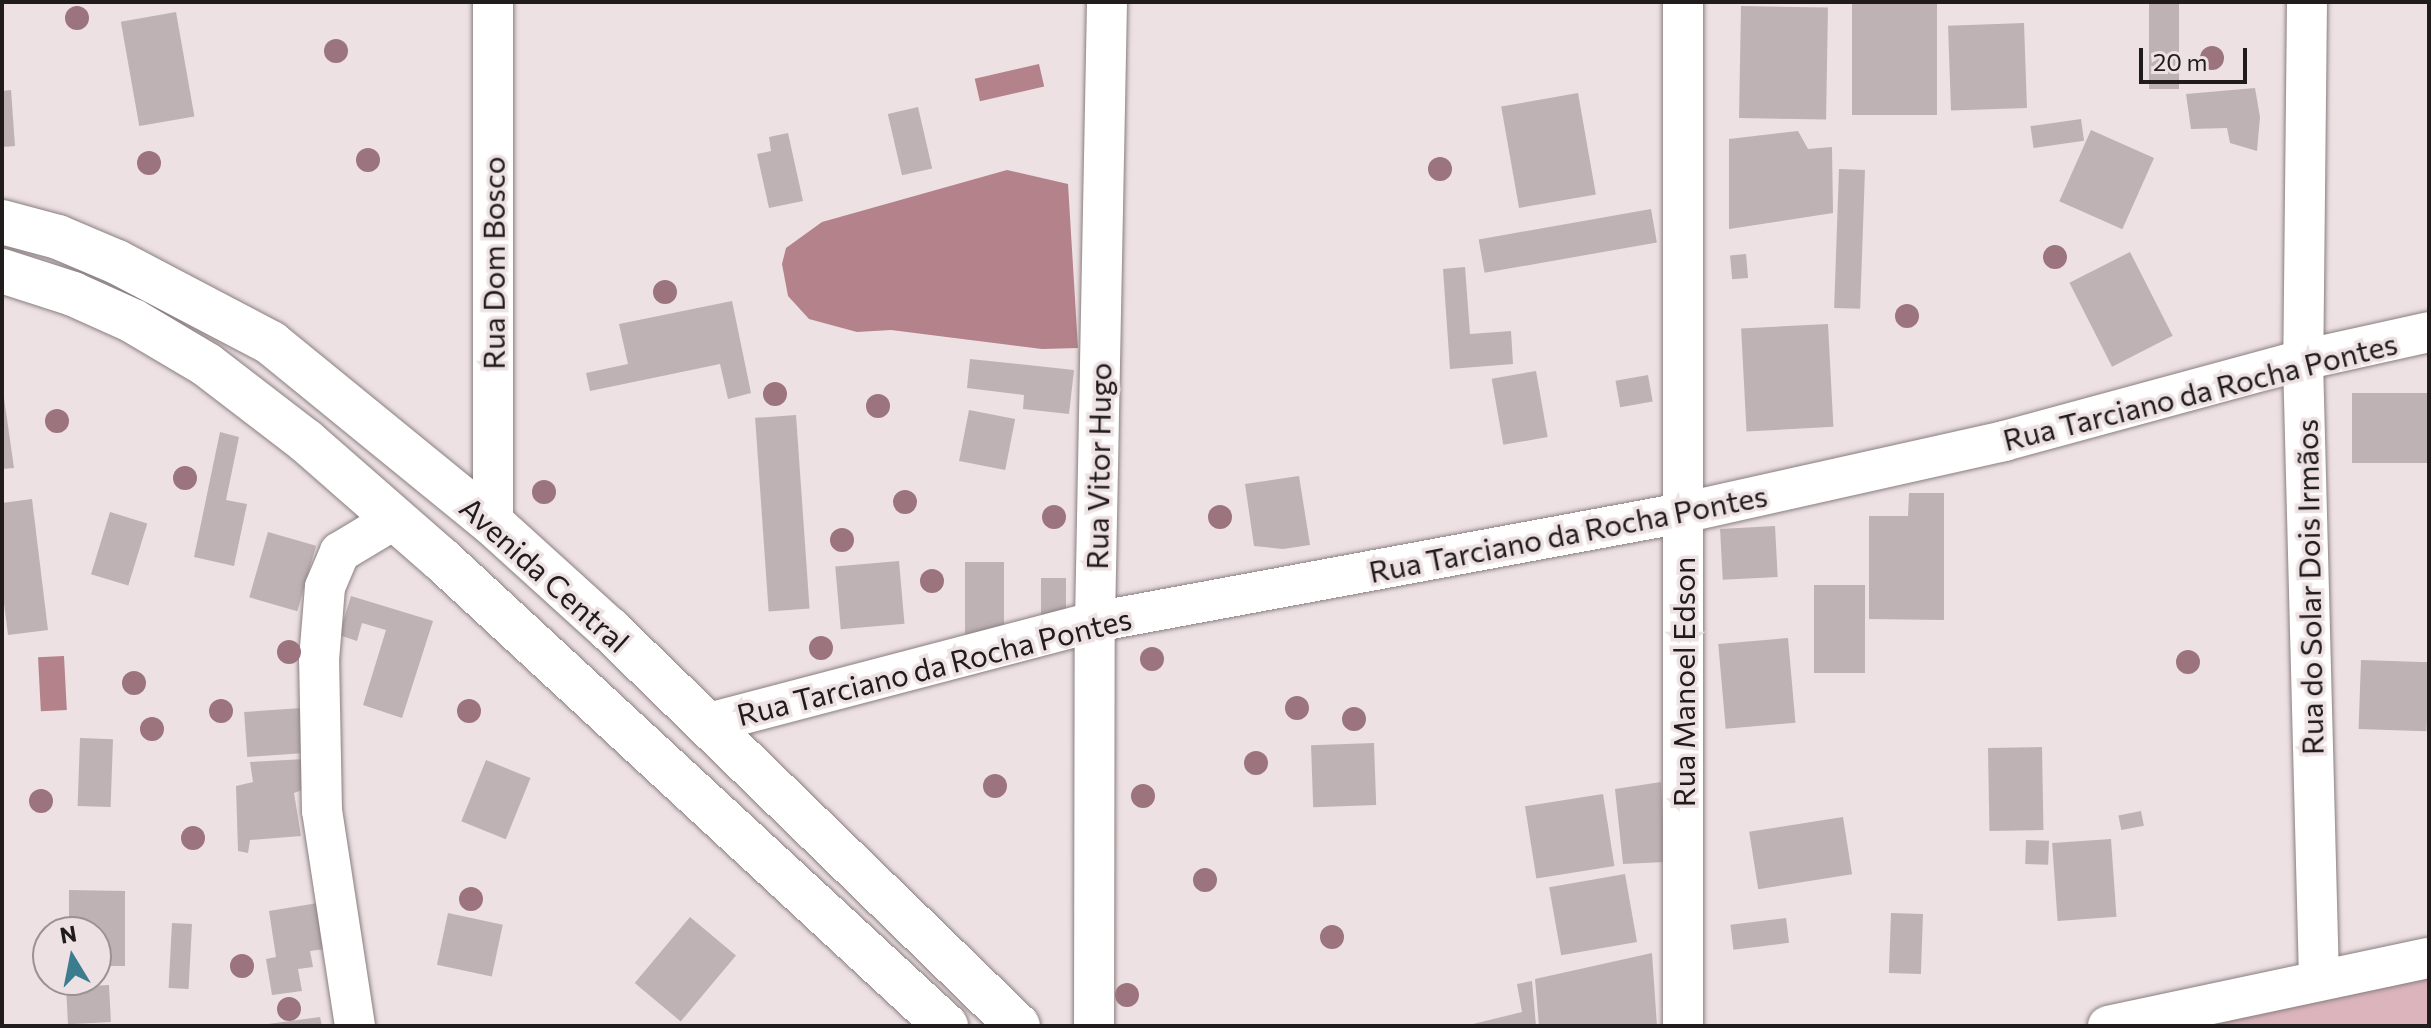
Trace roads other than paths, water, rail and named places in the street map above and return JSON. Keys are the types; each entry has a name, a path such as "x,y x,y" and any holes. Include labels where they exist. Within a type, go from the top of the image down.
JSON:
{"main road":[{"name":"Avenida Central","path":"2,222 58,237 117,262 271,343 493,524 1018,1026"},
{"name":"Avenida Central","path":"2,271 73,294 133,321 207,365 306,441 395,519 946,1026"}],"street":[{"name":"Rua Dom Bosco","path":"493,2 493,524"},
{"name":"Rua Vitor Hugo","path":"1094,1026 1095,622 1107,2"},
{"name":"Rua Manoel Edson","path":"1683,2 1683,1026"},
{"name":"Rua do Solar Dois Irmãos","path":"2307,2 2303,360 2319,979"},
{"name":"Rua Tarciano da Rocha Pontes","path":"705,724 1095,622 1682,513 2004,441 2303,360 2429,332"},
{"path":"355,1026 322,811 319,660 325,587 340,552 395,519"},
{"path":"2108,1026 2429,958"}]}
